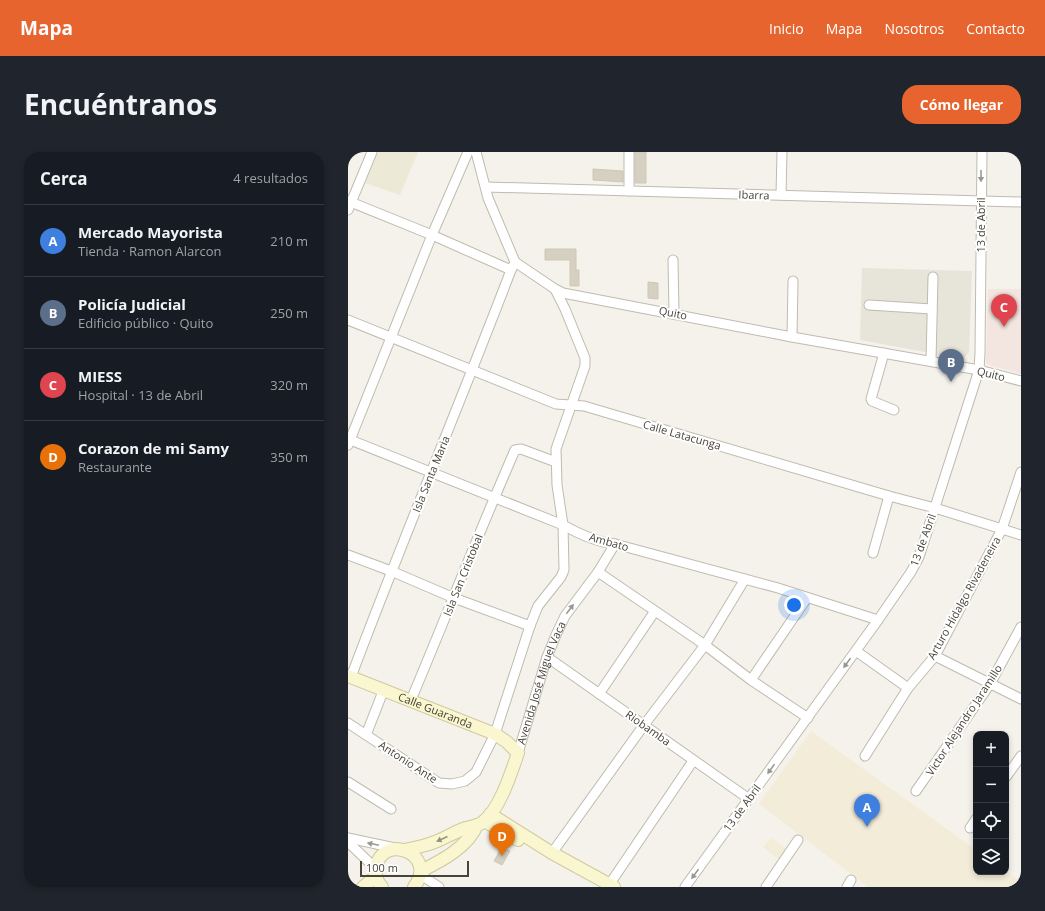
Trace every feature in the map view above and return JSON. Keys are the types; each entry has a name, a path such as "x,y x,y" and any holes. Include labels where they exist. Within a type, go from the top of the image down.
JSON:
{"street":[{"path":"349,204 372,152"},
{"path":"349,442 392,338 432,235 468,152"},
{"path":"476,152 488,198 513,266"},
{"path":"629,152 629,191"},
{"path":"781,195 782,152"},
{"name":"13 de Abril","path":"685,887 878,620 914,567 919,557 978,370 980,353 982,152"},
{"name":"Ibarra","path":"486,188 1021,202"},
{"name":"Quito","path":"349,204 513,266 554,289 578,296 978,370 1021,381"},
{"path":"673,260 674,313"},
{"name":"Isla Santa Maria","path":"349,676 473,370 513,266"},
{"path":"931,361 934,277"},
{"path":"792,336 793,282"},
{"name":"Antonio Ante","path":"348,723 439,783 452,784 465,781 476,772 495,734 530,626 538,606 561,577 564,570 563,525 557,485 556,449 585,366 585,358 554,289"},
{"path":"869,305 932,309"},
{"name":"Calle Latacunga","path":"348,320 556,404 584,406 889,496 935,508 1021,535"},
{"path":"884,353 871,399 872,401 894,410"},
{"name":"Ambato","path":"349,442 432,472 602,542 615,544 745,580 878,620"},
{"name":"Isla San Cristobal","path":"411,700 515,450 521,449 556,462"},
{"name":"Arturo Hidalgo Rivadeneira","path":"864,756 908,688 935,656 1002,529 1021,472"},
{"path":"873,554 889,496"},
{"name":"Avenida José Miguel Vaca","path":"421,873 460,847 474,834 508,782 547,657 565,616 598,572 615,544"},
{"path":"348,555 391,571 454,598 530,626"},
{"path":"598,572 705,645 751,680 808,718"},
{"path":"552,853 644,725 705,645 745,580"},
{"path":"751,680 807,598"},
{"path":"600,694 655,611"},
{"name":"Victor Alejandro Jaramillo","path":"916,791 990,684 1021,627"},
{"path":"856,651 908,688"},
{"path":"935,656 1021,699"},
{"name":"Riobamba","path":"547,657 749,799"},
{"name":"Calle Guaranda","path":"349,676 495,734 507,742 518,753"},
{"path":"366,735 384,689"},
{"path":"1009,773 1021,756"},
{"path":"607,886 693,761"},
{"path":"348,782 392,809"},
{"path":"484,820 552,853 607,886"},
{"path":"484,820 607,886"},
{"path":"363,887 376,872 380,857 392,850 432,843 484,820"},
{"path":"970,828 973,824"},
{"path":"348,838 402,849 416,858 421,873 414,887"},
{"path":"766,887 798,840"},
{"path":"348,842 376,872 382,887"},
{"path":"421,873 439,887"}],"shaded area":[{"path":"377,152 418,152 400,195 365,183"},
{"path":"862,268 972,271 969,352 963,359 860,340"},
{"path":"988,289 1021,289 1021,374 986,364"},
{"path":"811,731 973,848 973,875 1009,875 1009,873 1020,881 1016,887 868,887 759,804"},
{"path":"771,838 790,851 783,863 763,847"}],"building":[{"path":"635,152 646,152 646,183 635,183"},
{"path":"593,169 623,171 623,182 593,180"},
{"path":"545,249 576,249 576,270 579,270 579,286 570,286 570,260 545,260"},
{"path":"648,282 658,283 658,299 648,298"},
{"path":"502,847 510,851 502,865 494,861"}],"place":[{"name":"MIESS","path":"1004,327"},
{"name":"Policía Judicial","path":"951,382"},
{"name":"Mercado Mayorista","path":"867,827"},
{"name":"Corazon de mi Samy","path":"502,856"}]}
